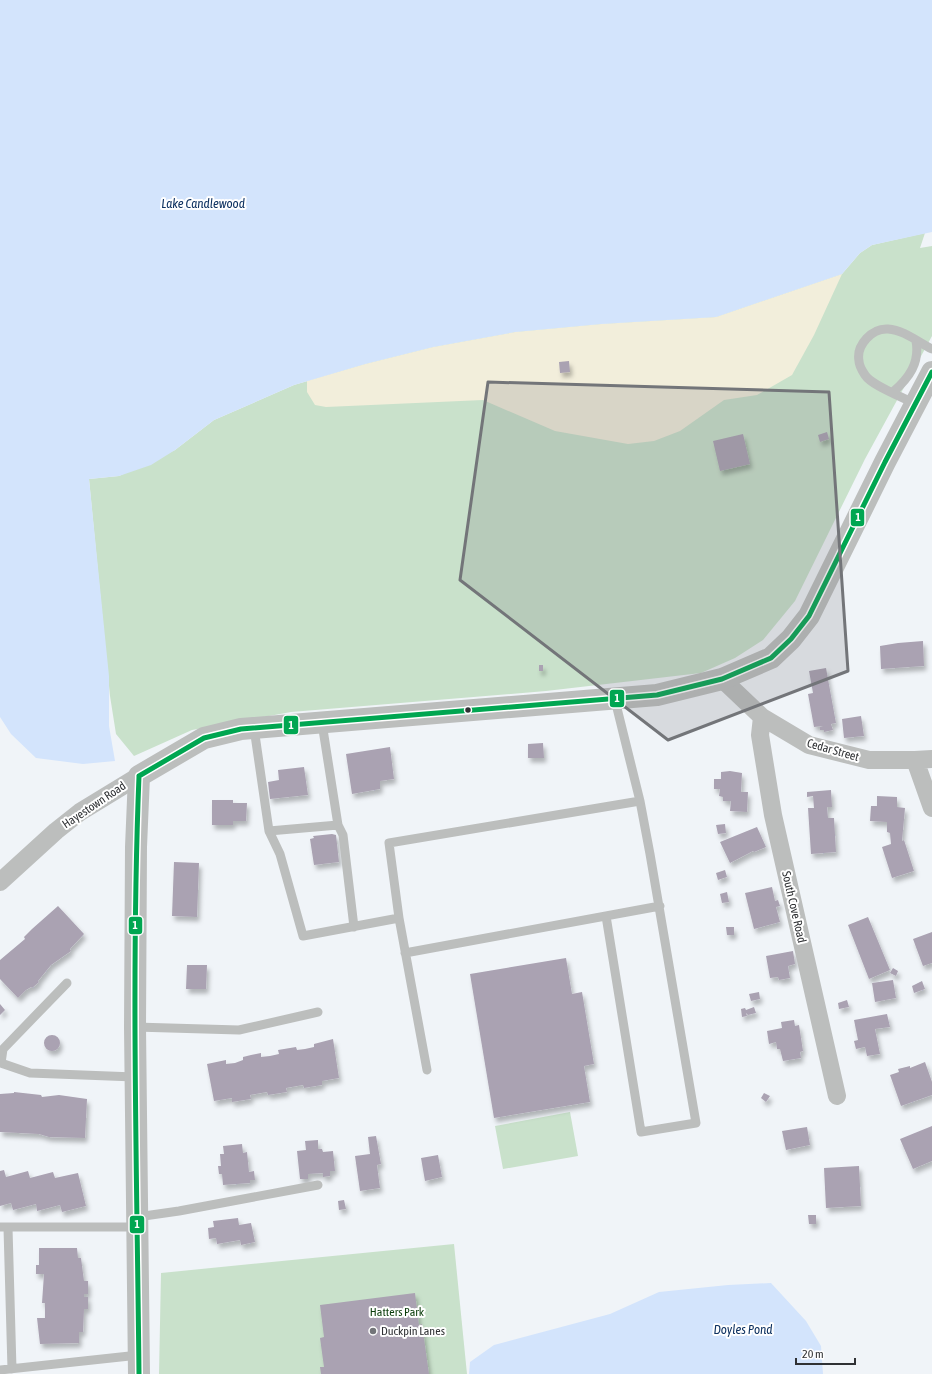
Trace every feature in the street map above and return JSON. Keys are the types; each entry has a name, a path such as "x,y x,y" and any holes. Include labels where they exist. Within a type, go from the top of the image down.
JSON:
{"street":[{"name":"Hayestown Road","path":"0,882 56,831 80,812 204,738 242,729 615,700 658,695 722,679 771,658 791,639 809,616 932,372"},
{"name":"Cedar Street","path":"722,679 762,717 808,744 869,760 924,760 932,808"},
{"name":"South Cove Road","path":"762,717 760,736 773,815 837,1096"},
{"path":"139,776 136,847 135,1027 139,1364"}],"lane":[{"path":"915,404 880,387 866,376 858,361 862,344 870,334 887,329 906,334 932,349"},
{"path":"893,392 912,372 918,353 916,341"},
{"path":"606,916 641,1132 696,1123 660,906 640,801 615,700"},
{"path":"322,723 338,825 343,835 354,927"},
{"path":"254,728 269,831 280,854 303,936 399,918"},
{"path":"427,1070 399,918 389,843 640,801"},
{"path":"269,831 338,825"},
{"path":"405,952 660,906"},
{"path":"68,983 4,1049 1,1063 30,1073 135,1077"},
{"path":"135,1027 239,1030 318,1012"},
{"path":"12,1369 4,1228 137,1222 179,1212 318,1186"},
{"path":"0,1370 139,1364"}],"highlighted area":[{"path":"488,382 829,392 848,671 668,740 460,580"}],"green space":[{"path":"925,233 920,248 932,246 932,336 865,459 795,601 763,640 735,658 701,673 546,691 291,712 192,730 134,756 116,734 110,696 89,479 119,476 175,450 214,420 294,385 365,364 433,347 515,332 601,324 716,317 842,274 860,253 872,245"},
{"path":"570,1112 578,1156 503,1169 495,1126"},
{"name":"Hatters Park","path":"454,1244 467,1374 159,1374 161,1273"}],"sand":[{"path":"842,274 814,335 792,375 757,395 724,400 680,431 654,441 628,444 555,431 483,400 326,407 315,405 307,392 307,381 365,364 433,347 515,332 601,324 716,317"}],"water":[{"name":"Lake Candlewood","path":"0,0 932,0 932,232 872,245 860,253 842,274 716,317 601,324 515,332 433,347 365,364 294,385 214,420 175,450 151,465 119,476 89,479 109,676 109,726 115,761 83,764 36,758 11,734 0,717"},
{"name":"Doyles Pond","path":"771,1283 806,1321 821,1346 823,1374 469,1374 470,1362 494,1345 610,1314 659,1292 728,1285"}],"building":[{"path":"569,361 570,372 560,373 559,362"},
{"path":"827,432 829,439 820,442 818,435"},
{"path":"743,434 750,464 720,471 713,441"},
{"path":"923,641 924,666 881,669 880,646"},
{"path":"539,665 543,665 543,671 539,671"},
{"path":"826,668 836,723 831,724 833,730 824,732 824,730 820,730 820,727 823,726 814,727 808,694 813,693 809,671"},
{"path":"861,716 864,736 844,738 842,719"},
{"path":"543,743 544,758 528,758 528,744"},
{"path":"390,747 394,779 380,781 380,789 352,794 346,754"},
{"path":"304,767 308,795 270,799 268,782 279,780 278,770"},
{"path":"730,771 742,773 741,792 748,792 747,812 730,811 731,801 723,801 723,797 719,796 720,789 714,789 714,779 721,779 721,772"},
{"path":"831,790 832,807 827,807 828,818 834,818 836,852 811,854 808,808 814,808 813,796 807,797 807,792"},
{"path":"877,796 897,797 897,807 905,808 902,841 904,840 914,871 892,878 882,847 891,844 890,833 887,832 887,822 870,821 871,806 877,806"},
{"path":"212,800 233,800 233,803 247,803 246,821 233,821 233,825 212,825"},
{"path":"725,824 726,833 718,834 716,825"},
{"path":"757,827 766,847 754,852 753,851 730,863 720,842"},
{"path":"336,835 339,862 314,865 310,839 314,838 313,836"},
{"path":"174,862 199,863 197,917 172,916"},
{"path":"725,870 727,877 718,880 716,873"},
{"path":"772,887 775,901 778,900 780,906 776,907 780,922 754,929 745,893"},
{"path":"727,892 729,902 722,903 720,894"},
{"path":"58,906 84,934 70,949 71,951 51,965 38,981 39,982 32,988 31,987 26,990 18,998 0,979 0,960 25,939 24,937 32,929"},
{"path":"868,917 890,970 869,979 848,925"},
{"path":"726,927 734,927 734,935 727,935"},
{"path":"932,932 932,963 923,966 913,939"},
{"path":"793,951 795,964 788,966 790,978 779,980 778,977 770,978 766,956"},
{"path":"566,958 572,994 582,992 594,1064 584,1066 590,1102 494,1118 470,974"},
{"path":"187,965 207,965 206,989 186,989"},
{"path":"893,968 898,971 896,976 890,973"},
{"path":"893,980 896,998 875,1002 872,983"},
{"path":"922,981 925,989 914,993 912,986"},
{"path":"759,992 760,999 751,1001 749,994"},
{"path":"847,1000 849,1007 839,1009 838,1003"},
{"path":"0,1004 5,1010 0,1015"},
{"path":"754,1007 756,1013 748,1015 746,1013 747,1016 742,1017 741,1009 745,1008 746,1010"},
{"path":"887,1014 890,1027 875,1029 880,1054 867,1056 865,1047 856,1049 854,1041 858,1040 854,1020"},
{"path":"794,1020 795,1026 799,1025 803,1051 800,1052 801,1058 783,1061 780,1049 777,1049 776,1042 769,1044 767,1031 782,1028 781,1022"},
{"path":"52,1035 59,1040 60,1043 55,1050 52,1051 45,1046 44,1043 49,1036"},
{"path":"333,1039 339,1078 322,1081 322,1085 304,1088 303,1085 286,1088 287,1092 268,1095 267,1092 250,1095 251,1099 232,1102 232,1098 214,1101 207,1064 226,1060 226,1064 235,1063 243,1060 243,1057 251,1055 261,1053 261,1057 270,1056 279,1054 278,1050 296,1047 297,1050 305,1049 314,1047 314,1044"},
{"path":"925,1062 932,1082 932,1095 901,1106 890,1075 899,1072 898,1069 910,1066 910,1068"},
{"path":"14,1092 41,1095 42,1097 59,1095 87,1099 85,1138 49,1137 39,1134 0,1132 0,1094"},
{"path":"764,1093 770,1096 766,1102 761,1098"},
{"path":"932,1126 932,1161 913,1169 900,1139"},
{"path":"807,1127 810,1145 786,1150 782,1131"},
{"path":"376,1136 381,1164 377,1165 380,1188 360,1191 355,1156 370,1154 368,1137"},
{"path":"318,1140 318,1149 322,1149 323,1152 333,1151 335,1171 330,1171 330,1176 323,1177 323,1173 308,1174 308,1179 300,1179 297,1151 306,1150 305,1141"},
{"path":"242,1144 243,1153 247,1152 249,1172 254,1171 255,1180 250,1180 250,1183 223,1185 222,1174 219,1174 218,1166 221,1166 220,1154 224,1154 223,1146"},
{"path":"438,1155 442,1177 425,1181 421,1158"},
{"path":"859,1166 861,1206 826,1208 824,1168"},
{"path":"4,1170 6,1177 28,1171 30,1178 53,1172 55,1178 78,1173 86,1206 62,1212 60,1205 37,1211 36,1204 13,1210 11,1203 0,1206 0,1171"},
{"path":"344,1200 346,1209 339,1210 338,1201"},
{"path":"808,1215 816,1215 816,1224 809,1224"},
{"path":"238,1218 239,1225 251,1223 255,1242 241,1245 240,1240 217,1244 216,1238 209,1239 208,1228 214,1227 213,1221"},
{"path":"39,1248 77,1248 78,1258 81,1258 84,1281 88,1281 88,1294 84,1294 84,1297 88,1297 88,1309 84,1309 83,1332 79,1332 79,1343 40,1344 37,1318 45,1318 45,1303 42,1303 44,1274 36,1274 36,1265 39,1265"},
{"name":"Duckpin Lanes","path":"415,1293 419,1325 422,1324 429,1374 321,1374 320,1367 324,1367 320,1338 324,1337 320,1305"}],"transit line":[{"name":"1","path":"139,776 204,738 241,729 657,695 722,679 771,658 791,639 809,616 885,462 932,372"},
{"name":"1","path":"139,776 135,925 139,1374"}],"place":[{"name":"Duckpin Lanes","path":"373,1331"}]}
